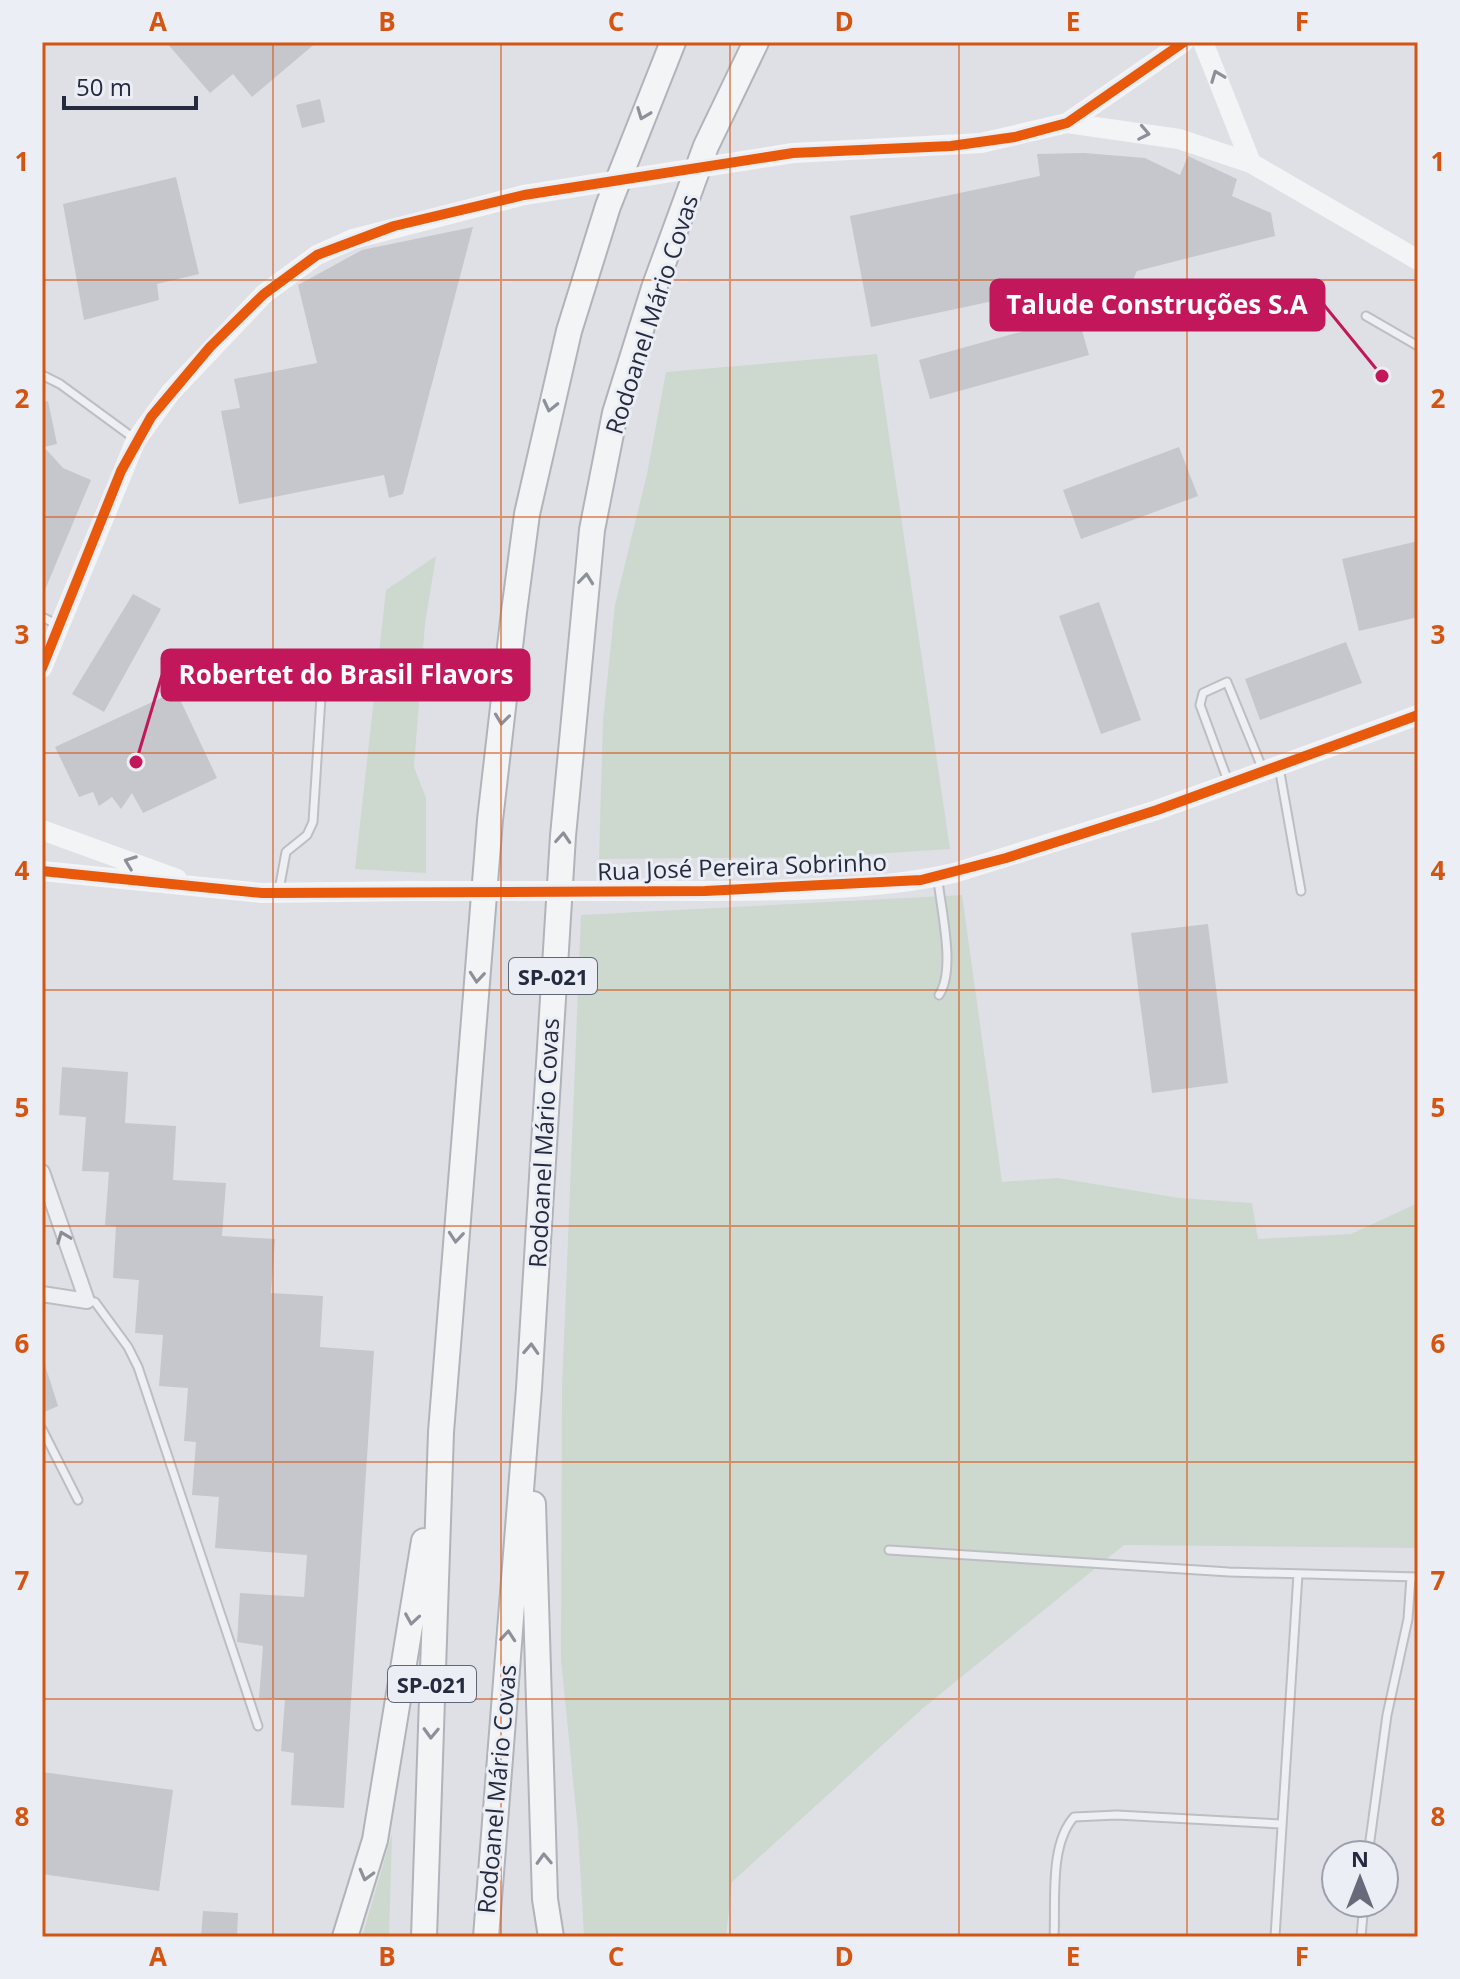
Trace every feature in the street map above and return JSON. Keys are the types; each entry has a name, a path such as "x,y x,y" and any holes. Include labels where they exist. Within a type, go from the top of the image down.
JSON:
{"highway":[{"name":"SP-021","path":"424,1937 441,1432 490,820 527,514 549,408 599,234 673,42"},
{"name":"Rodoanel Mário Covas","path":"486,1937 529,1388 552,988 577,660 592,530 615,413 654,288 706,146 756,42"},
{"path":"529,1388 545,1899 551,1937"},
{"path":"345,1937 375,1840 441,1432"}],"street":[{"path":"1067,123 1184,42"},
{"path":"1203,42 1251,163"},
{"path":"42,668 51,622 136,440 151,417 210,347 264,294 317,255 394,226 524,195 793,153 981,143 1067,123 1123,128 1179,139 1251,163 1418,260"},
{"name":"Rua José Pereira Sobrinho","path":"42,871 203,889 279,892 661,891 868,884 937,877 1063,841 1418,715"},
{"name":"Rua José Pereira Sobrinho","path":"42,830 203,889"},
{"path":"42,1172 87,1301 42,1294"}],"lane":[{"path":"1366,316 1418,346"},
{"path":"42,375 136,440"},
{"path":"279,892 286,852 307,835 313,822 323,666"},
{"path":"1228,783 1200,705 1203,693 1227,682 1271,767 1301,891"},
{"path":"937,877 947,970 945,986 939,995"},
{"path":"87,1301 95,1302 107,1317 138,1367 258,1726"},
{"path":"42,1429 78,1500"},
{"path":"889,1550 1298,1574 1415,1577 1387,1715 1370,1839"},
{"path":"1275,1937 1298,1574"},
{"path":"1054,1937 1060,1846 1064,1828 1074,1817 1117,1815 1281,1824"}],"shaded area":[{"path":"877,354 950,849 827,857 599,859 603,721 615,605 647,474 666,372"},
{"path":"436,556 425,624 414,767 426,798 426,873 355,869 386,590"},
{"path":"962,895 1002,1182 1058,1178 1179,1198 1252,1203 1258,1239 1351,1234 1418,1203 1418,1548 1124,1545 922,1709 732,1882 726,1937 584,1937 578,1830 561,1659 562,1388 581,915"},
{"path":"392,1834 389,1937 362,1937"}],"building":[{"path":"166,42 317,42 252,97 233,74 210,93"},
{"path":"320,99 325,122 302,128 296,105"},
{"path":"1084,153 1145,158 1180,175 1188,156 1237,179 1232,196 1271,213 1275,236 1137,271 1132,282 1082,293 1083,282 871,327 850,216 1040,176 1037,154"},
{"path":"176,177 199,274 157,284 159,300 84,320 63,204"},
{"path":"473,227 403,494 389,498 384,475 239,504 221,411 240,408 234,379 317,363 298,285 362,250"},
{"path":"1078,316 1089,355 930,399 919,360"},
{"path":"48,401 57,444 44,447 63,468 91,480 42,597 42,402"},
{"path":"1179,447 1198,496 1081,539 1063,490"},
{"path":"1418,541 1418,617 1359,631 1342,559"},
{"path":"133,594 161,609 104,712 72,694"},
{"path":"1099,602 1141,720 1101,734 1059,616"},
{"path":"1346,642 1362,683 1260,720 1245,679"},
{"path":"176,691 217,778 143,813 132,793 121,809 112,797 99,806 93,792 79,797 55,747"},
{"path":"1208,924 1228,1083 1152,1093 1131,933"},
{"path":"62,1067 128,1072 125,1123 176,1126 173,1180 226,1183 222,1236 275,1239 271,1293 323,1296 320,1347 374,1351 344,1808 291,1805 294,1753 281,1751 285,1700 259,1698 263,1646 237,1642 240,1593 304,1597 307,1555 215,1548 219,1497 192,1495 196,1442 184,1441 188,1388 159,1386 163,1335 135,1333 139,1280 113,1278 116,1226 105,1225 109,1172 82,1171 86,1117 59,1115"},
{"path":"45,1365 58,1406 42,1413 42,1366"},
{"path":"42,1772 173,1790 159,1891 42,1874"},
{"path":"203,1911 238,1913 237,1937 201,1937"}],"cycle path":[{"path":"42,668 121,471 151,417 210,347 264,294 317,255 394,226 524,195 793,153 951,146 1015,137 1067,123 1184,42"},
{"path":"42,871 262,893 705,891 921,880 1006,858 1157,810 1418,715"}],"place":[{"name":"Talude Construções S.A","path":"1382,376"},
{"name":"Robertet do Brasil Flavors","path":"136,762"}]}
